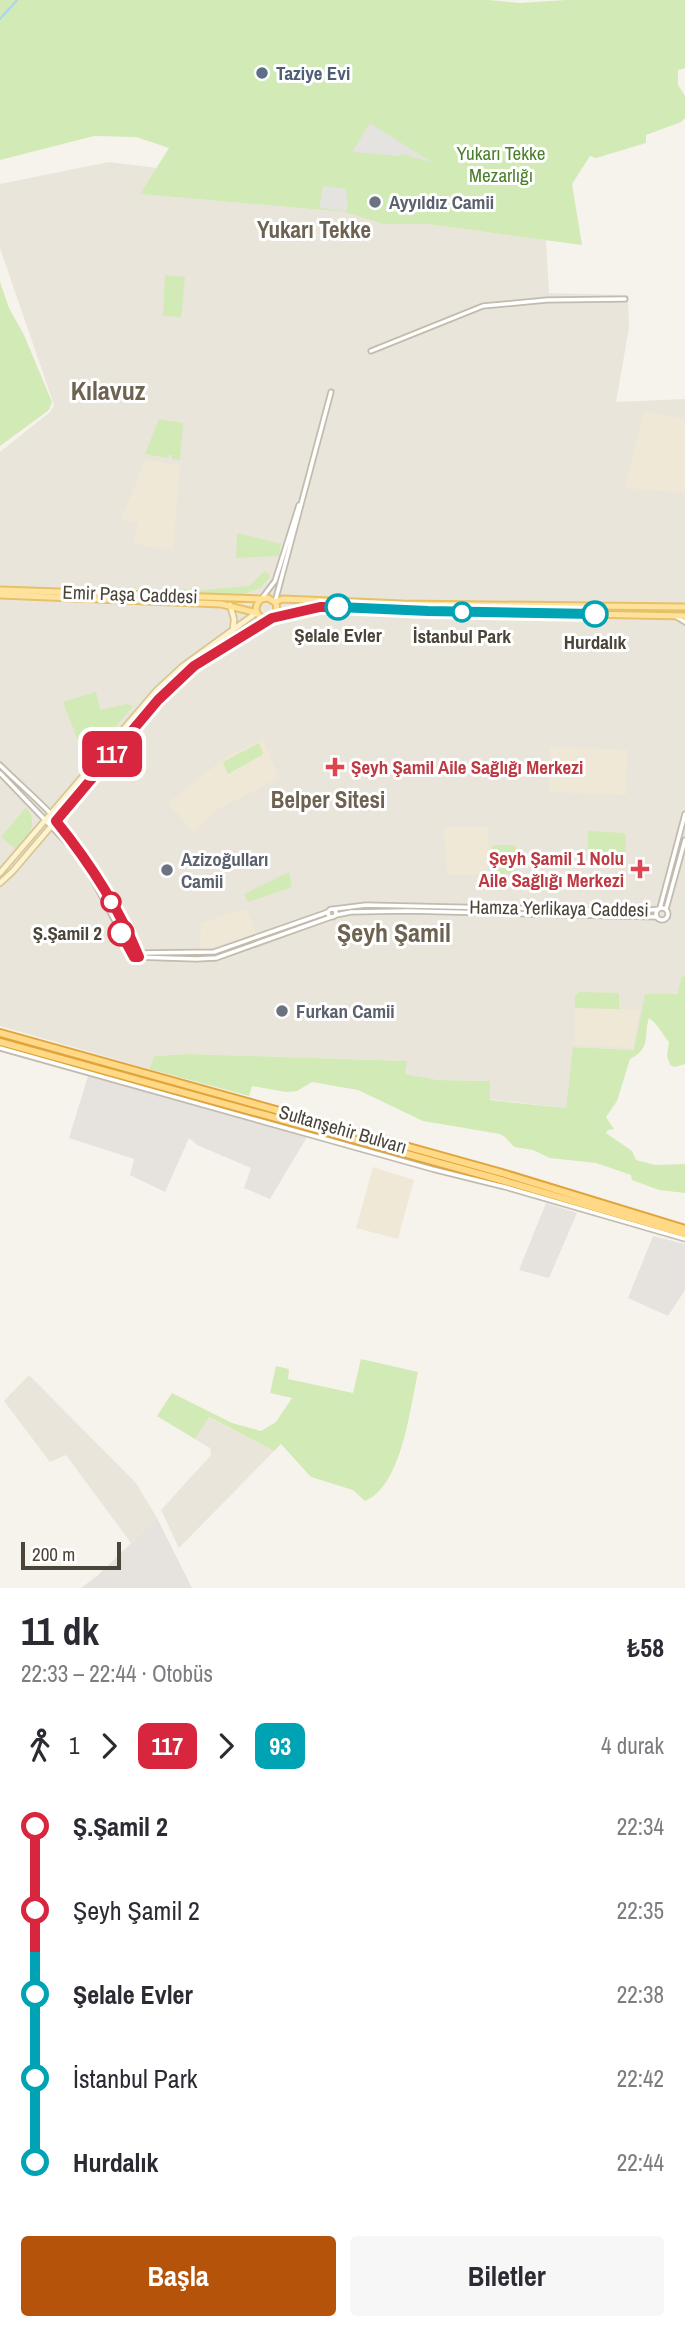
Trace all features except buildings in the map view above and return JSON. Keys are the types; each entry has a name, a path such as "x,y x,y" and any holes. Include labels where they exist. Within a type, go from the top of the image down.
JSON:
{"highway":[{"name":"Sultanşehir Bulvarı","path":"0,1033 502,1173 685,1231"},
{"name":"Sultanşehir Bulvarı","path":"0,1042 685,1231"}],"main road":[{"name":"Emir Paşa Caddesi","path":"0,592 261,599"},
{"name":"Emir Paşa Caddesi","path":"0,592 229,604 257,613"},
{"path":"0,883 173,683 205,658 272,618 277,611 275,602 268,598 261,599 256,605 257,613 264,619 272,618 328,607 685,616"},
{"path":"275,602 282,599 403,604 685,607"},
{"path":"229,604 234,613 233,631"},
{"path":"0,873 169,678 257,613"}],"street":[{"path":"371,351 483,306 547,300 625,299"},
{"path":"275,602 331,392"},
{"path":"261,599 275,581 307,484"},
{"path":"672,614 685,622"},
{"path":"0,765 50,814 81,852 123,922 136,955"},
{"path":"0,773 72,848 90,874 136,955"},
{"path":"685,814 656,912 661,920 668,915 666,909 685,840"},
{"name":"Hamza Yerlikaya Caddesi","path":"332,915 334,909 366,905 629,911 659,908"},
{"path":"659,908 666,909"},
{"name":"Hamza Yerlikaya Caddesi","path":"136,955 214,952 332,915 351,912 657,917"},
{"name":"Sultanşehir Bulvarı","path":"0,1048 685,1239"}],"shaded area":[{"path":"370,123 433,163 403,154 399,156 352,152"},
{"path":"109,162 157,168 141,194 344,212 383,224 428,224 546,240 549,293 628,295 629,328 616,402 685,399 685,976 681,977 679,994 645,995 635,1050 574,1047 566,1108 489,1099 490,1081 438,1080 405,1074 406,1061 189,1054 154,1056 149,1069 0,1026 0,452 50,412 54,405 0,248 0,184"},
{"path":"323,186 346,189 348,207 345,211 319,208"},
{"path":"644,411 685,419 685,493 625,488"},
{"path":"145,460 180,465 173,549 147,547 133,541 138,524 121,520"},
{"path":"263,739 279,778 218,809 194,832 168,803 226,757"},
{"path":"550,747 627,750 626,795 549,792"},
{"path":"443,827 488,827 488,875 448,875"},
{"path":"246,908 257,935 235,943 234,941 200,950 201,923"},
{"path":"575,1008 640,1010 633,1048 575,1045"},
{"path":"88,1076 307,1137 270,1199 244,1188 251,1168 197,1145 189,1138 165,1192 130,1175 134,1159 69,1138"},
{"path":"373,1167 414,1180 398,1239 356,1228"},
{"path":"546,1203 577,1213 549,1278 519,1270"},
{"path":"653,1236 685,1244 685,1290 668,1316 628,1298"},
{"path":"29,1375 136,1483 157,1518 131,1543 66,1455 50,1462 4,1401"},
{"path":"208,1417 274,1451 179,1548 161,1510 211,1455 210,1448 195,1439"},
{"path":"157,1518 192,1588 81,1588 97,1576"}],"green space":[{"name":"Yukarı Tekke Mezarlığı","path":"0,0 488,0 520,3 566,0 685,0 685,68 678,70 678,85 685,96 685,118 646,135 646,143 596,158 590,156 572,184 582,245 428,224 383,224 344,212 140,194 169,148 136,137 94,136 0,160"},
{"path":"165,275 185,277 181,317 163,316"},
{"path":"0,282 52,402 49,410 0,446"},
{"path":"159,419 183,423 180,460 172,459 172,455 168,458 145,454"},
{"path":"237,533 281,544 279,556 236,558"},
{"path":"265,571 270,575 260,588 244,594 177,594 177,589 249,586"},
{"path":"96,692 100,710 127,704 133,706 86,761 63,702"},
{"path":"259,743 262,755 228,774 223,762"},
{"path":"26,807 32,819 31,830 17,850 1,837"},
{"path":"588,831 624,833 625,852 613,853 612,866 588,865"},
{"path":"492,845 516,845 516,874 492,874"},
{"path":"289,872 292,887 248,902 244,894"},
{"path":"685,976 685,1064 675,1067 670,1065 667,1056 669,1042 649,1018 644,1046 630,1059 617,1101 606,1117 614,1129 606,1133 632,1151 636,1160 655,1165 685,1164 685,1193 659,1190 632,1180 631,1175 596,1163 550,1158 533,1150 514,1147 500,1134 423,1121 358,1090 312,1082 297,1091 286,1092 252,1086 249,1096 149,1069 154,1056 189,1054 407,1061 405,1074 438,1080 490,1081 490,1100 566,1108 573,1047 634,1050 645,994 678,994 681,977"},
{"path":"579,992 619,993 619,1009 575,1008 575,996"},
{"path":"361,1359 418,1372 396,1463 378,1493 365,1501 353,1490 311,1477 281,1444 274,1451 209,1417 195,1439 157,1416 172,1393 232,1423 261,1431 276,1422 292,1398 270,1393 276,1366 289,1369 288,1379 353,1393"}],"waterway":[{"path":"0,19 17,0"}],"bus line":[{"name":"117","path":"121,933 134,957 139,957 123,922 81,852 56,821 173,683 194,666 272,618 320,607 338,607"},
{"name":"93","path":"338,607 595,614"}],"place":[{"name":"Taziye Evi","path":"262,73"},
{"name":"Ayyıldız Camii","path":"375,202"},
{"name":"Şelale Evler","path":"338,607"},
{"name":"İstanbul Park","path":"462,612"},
{"name":"Hurdalık","path":"595,614"},
{"name":"Şeyh Şamil Aile Sağlığı Merkezi","path":"335,767"},
{"name":"Şeyh Şamil 1 Nolu Aile Sağlığı Merkezi","path":"640,869"},
{"name":"Azizoğulları Camii","path":"167,870"},
{"name":"Ş.Şamil 2","path":"121,933"},
{"name":"Furkan Camii","path":"282,1011"}],"district":[{"name":"Yukarı Tekke","path":"314,230"},
{"name":"Kılavuz","path":"108,391"},
{"name":"Belper Sitesi","path":"328,800"},
{"name":"Şeyh Şamil","path":"394,933"}]}
